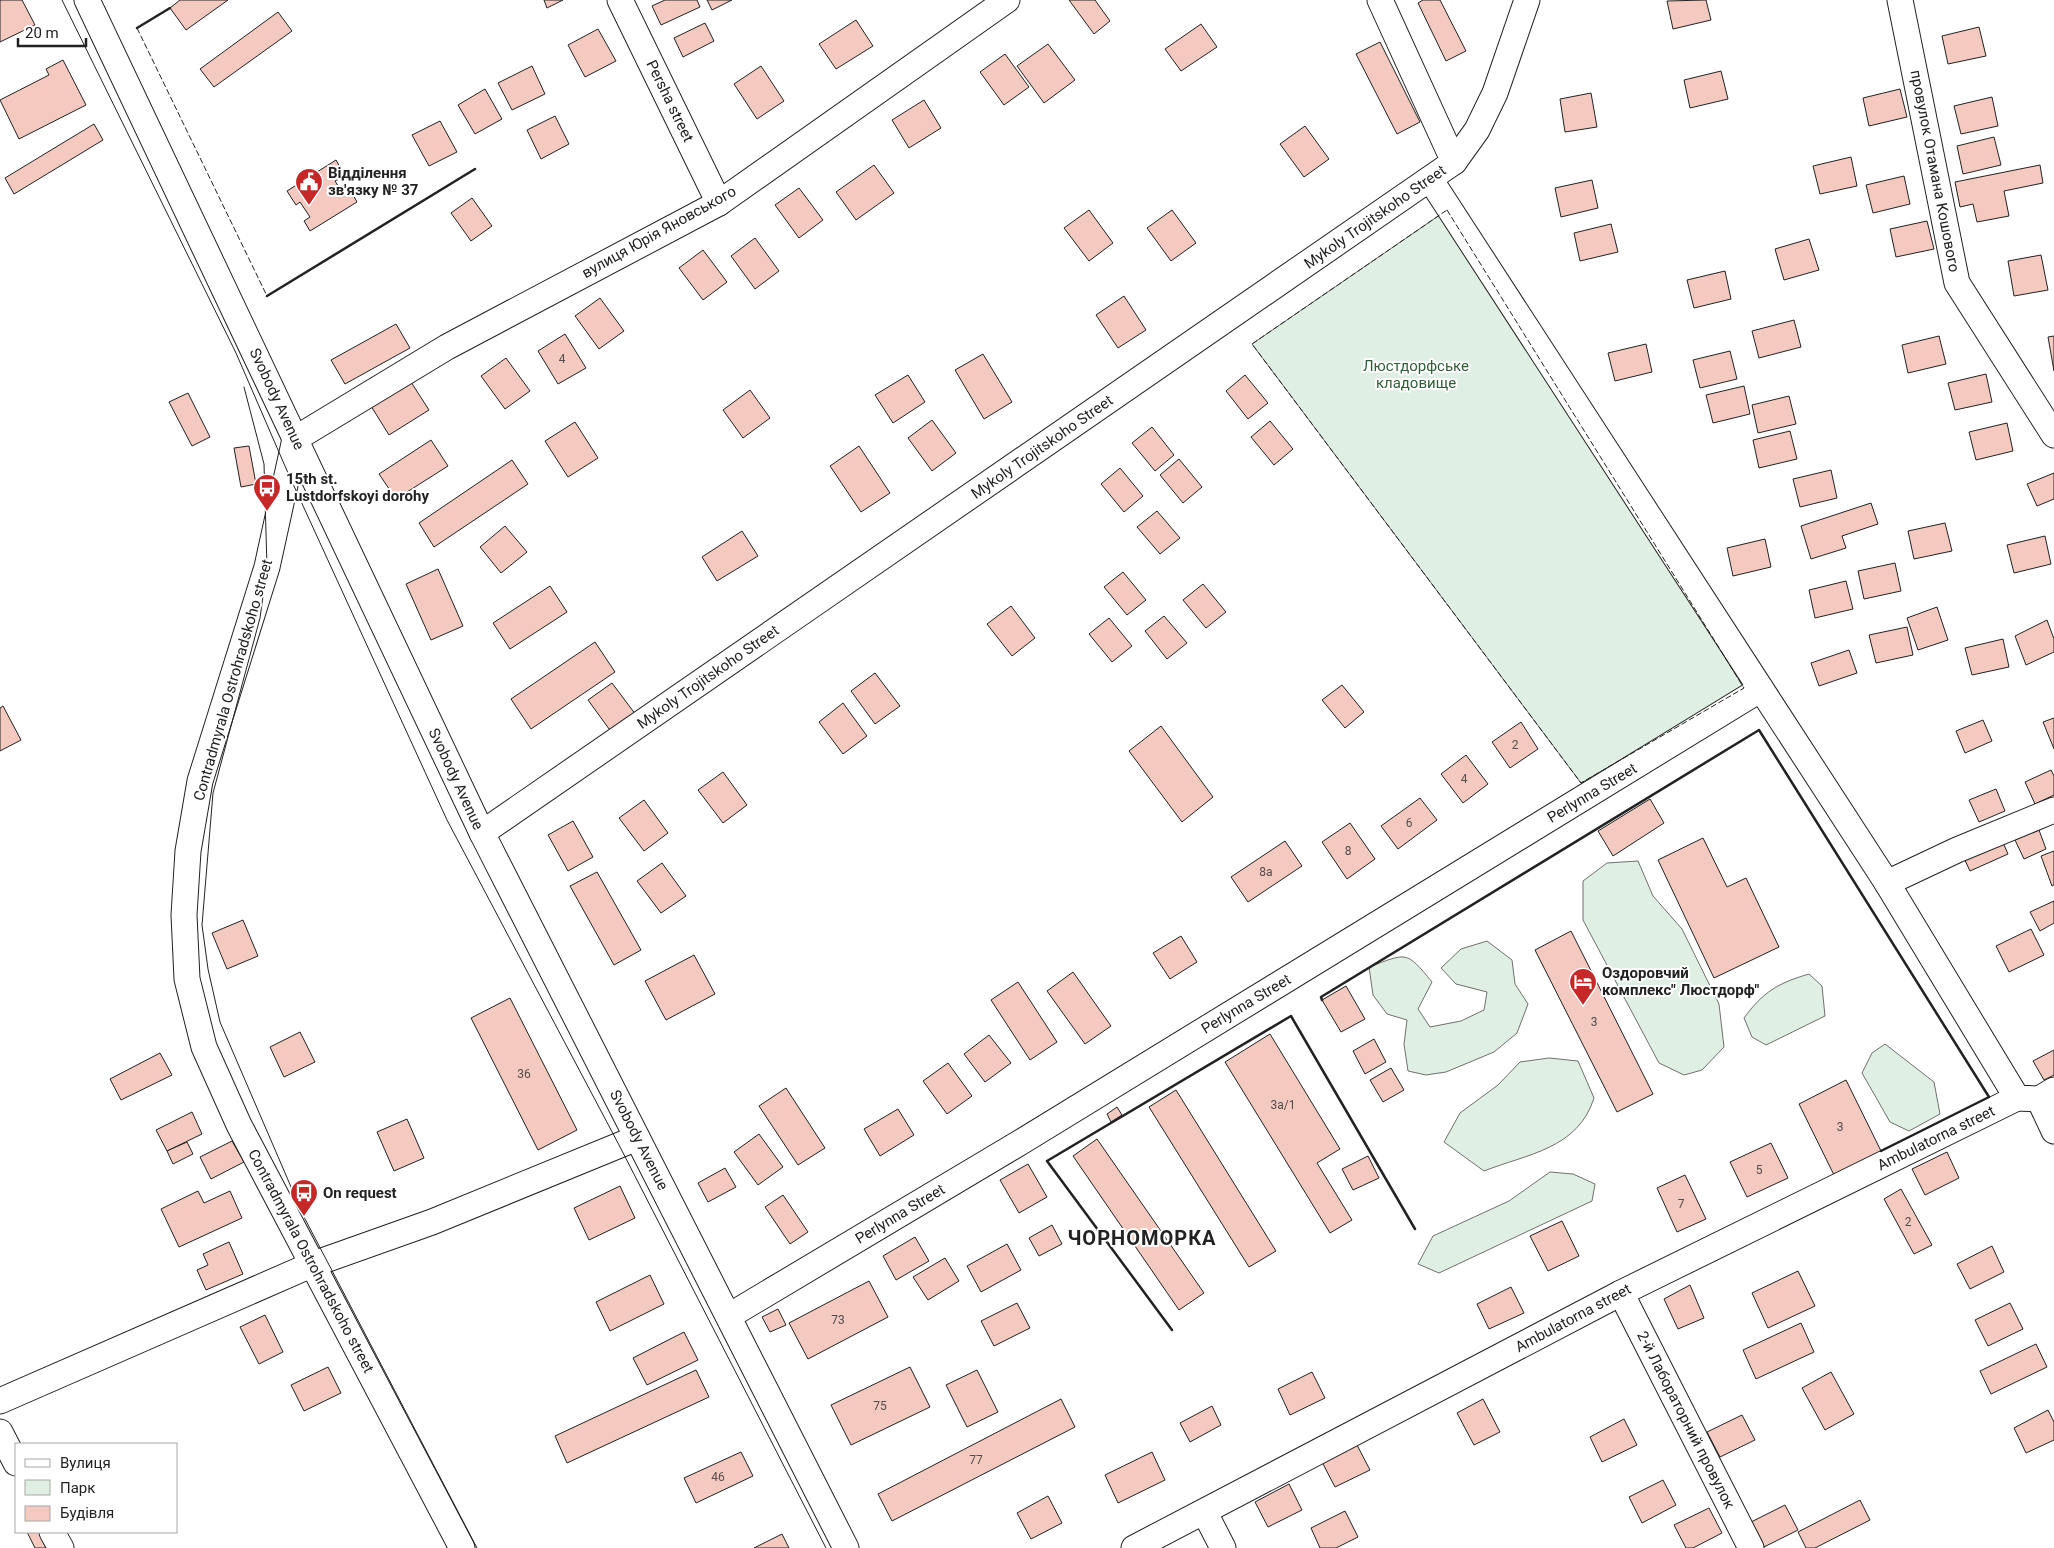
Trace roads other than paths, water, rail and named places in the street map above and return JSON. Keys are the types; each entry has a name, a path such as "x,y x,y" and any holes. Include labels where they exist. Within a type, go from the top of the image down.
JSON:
{"street":[{"name":"Svobody Avenue","path":"87,0 482,833 846,1548"},
{"name":"Persha street","path":"620,0 719,202"},
{"path":"1380,0 1454,162"},
{"name":"Mykoly Trojitskoho Street","path":"482,833 1454,162 1478,130 1495,93 1527,0"},
{"name":"провулок Отамана Кошового","path":"1900,0 1957,283 2054,435"},
{"name":"вулиця Юрія Яновського","path":"295,439 447,347 719,202 1004,1"},
{"path":"1430,180 1887,883 2037,1096 2054,1131"},
{"name":"Contradmyrala Ostrohradskoho street","path":"295,439 267,567 200,781 188,850 184,915 187,979 204,1047 240,1125 311,1265 462,1548"},
{"name":"Perlynna Street","path":"729,1316 1021,1142 1761,689"},
{"path":"1887,883 1957,850 2054,810"},
{"name":"Ambulatorna street","path":"1134,1548 1205,1513 1621,1293 2037,1096"},
{"path":"0,1401 311,1265 432,1222 638,1138"},
{"name":"2-й Лабораторний провулок","path":"1621,1293 1751,1548"},
{"path":"0,1432 15,1461"},
{"path":"1205,1513 1223,1548"},
{"path":"53,1533 61,1548"}],"tram line":[{"path":"62,0 236,353 288,473 447,820 619,1145 826,1548"},
{"path":"244,387 264,464 267,567 260,618 213,793 202,925 208,969 220,1022 304,1217 477,1548"}],"place":[{"name":"Відділення зв'язку № 37","path":"309,206"},
{"name":"15th st. Lustdorfskoyi dorohy","path":"267,512"},
{"name":"Оздоровчий комплекс\" Люстдорф\"","path":"1583,1006"},
{"name":"On request","path":"304,1217"}],"district":[{"name":"ЧОРНОМОРКА","path":"1142,1238"}],"park label":[{"name":"Люстдорфське кладовище","path":"1416,374"}]}
